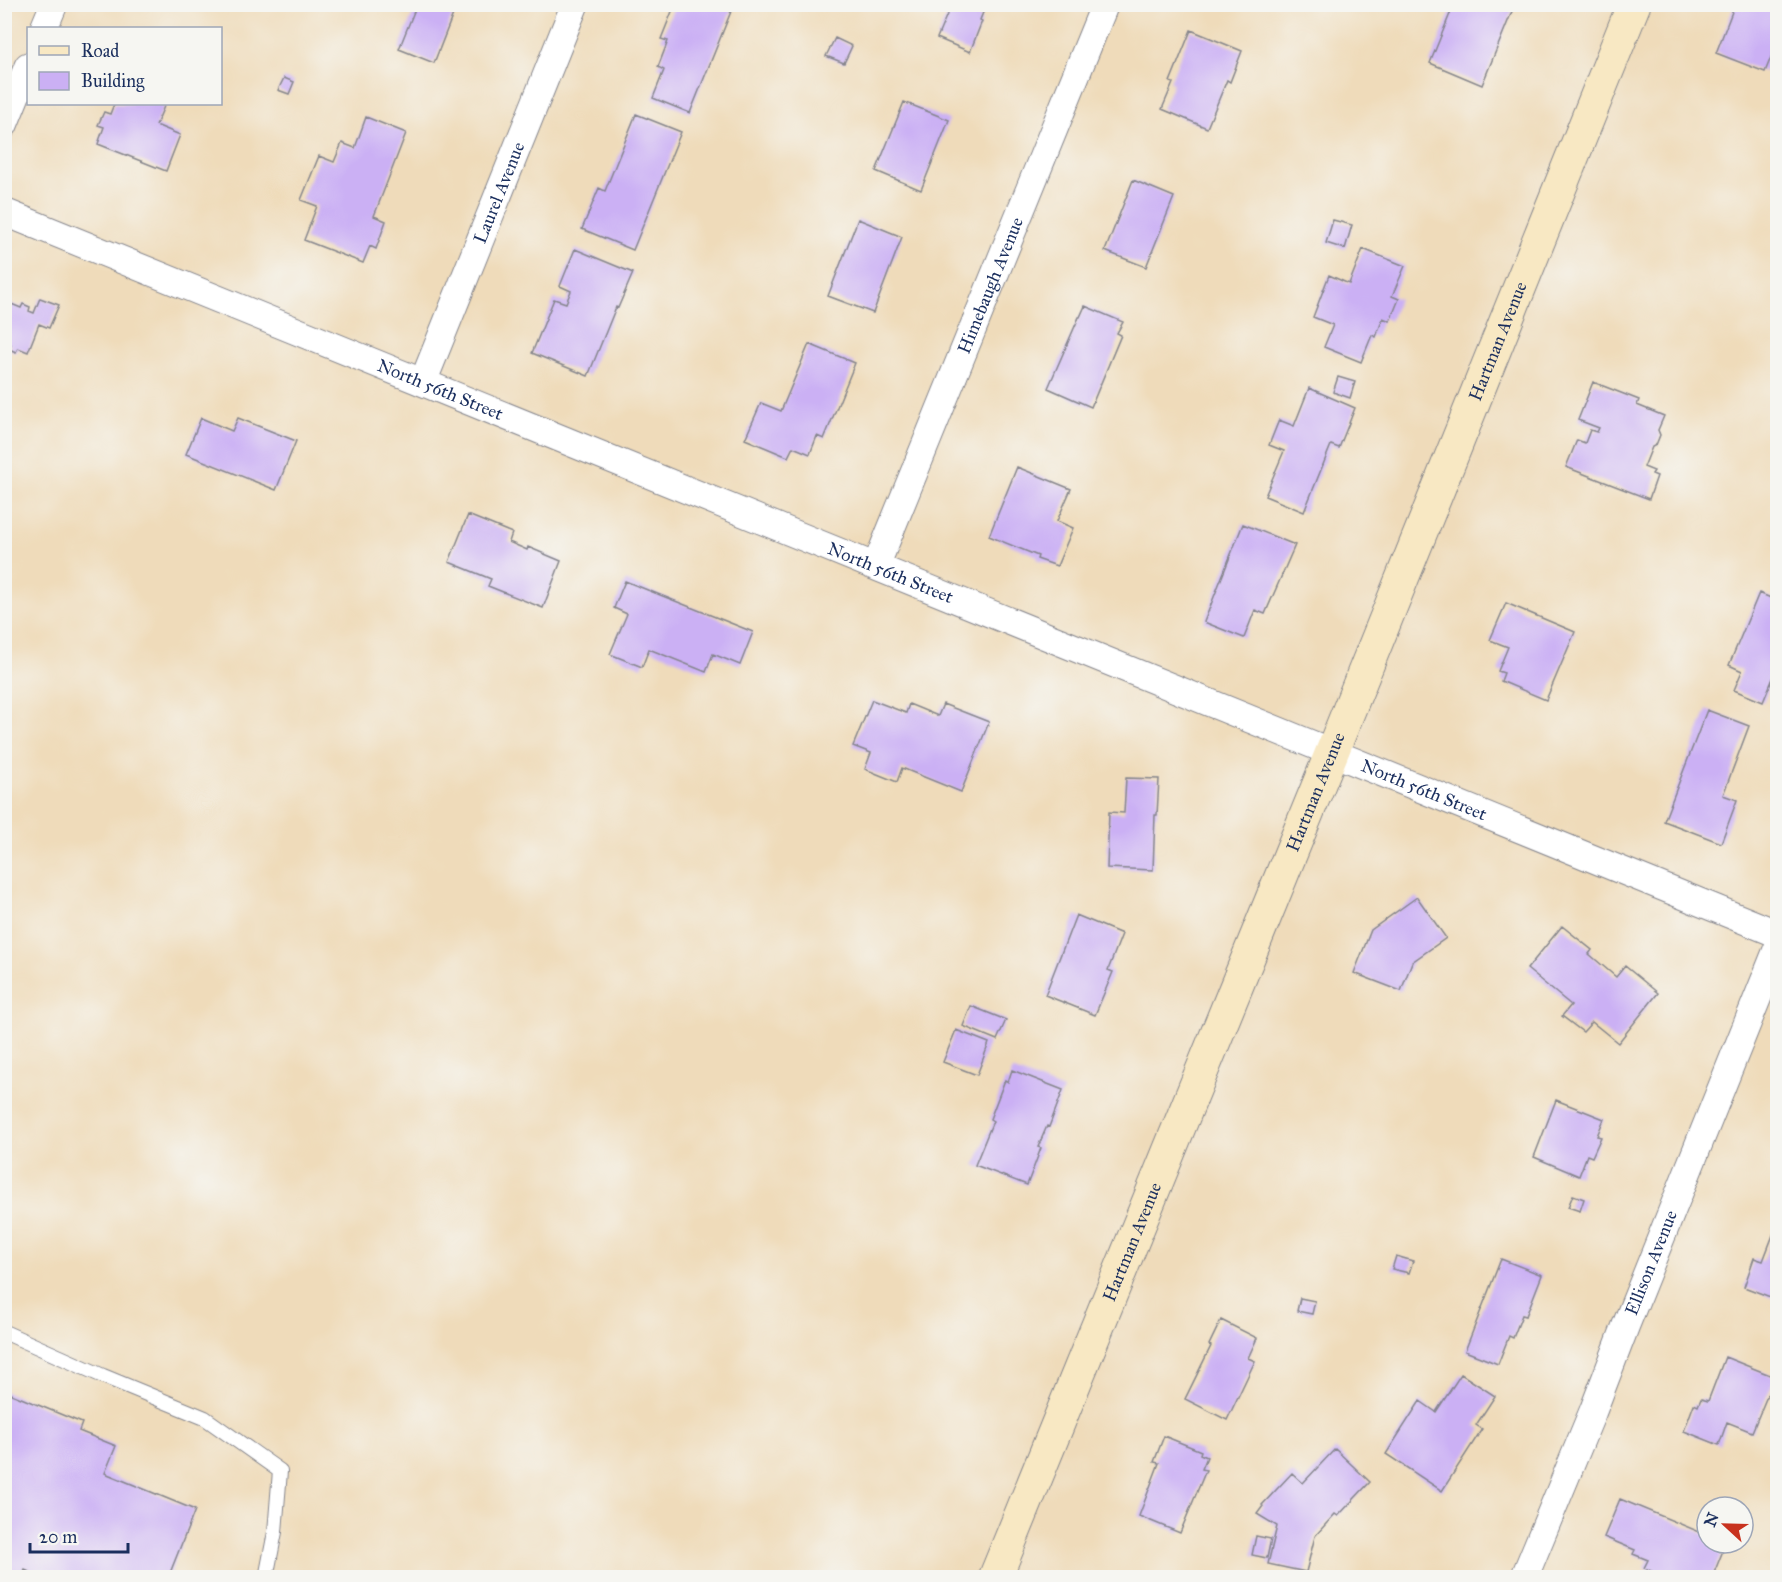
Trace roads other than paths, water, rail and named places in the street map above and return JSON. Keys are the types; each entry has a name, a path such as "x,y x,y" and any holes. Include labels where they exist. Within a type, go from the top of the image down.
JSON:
{"street":[{"path":"44,27 54,4"},
{"name":"Laurel Avenue","path":"423,382 575,4"},
{"name":"Himebaugh Avenue","path":"876,566 1105,4"},
{"name":"Hartman Avenue","path":"994,1578 1332,752 1634,4"},
{"path":"4,125 27,68"},
{"name":"North 56th Street","path":"4,212 1778,934"},
{"name":"Ellison Avenue","path":"1524,1578 1778,947"}],"lane":[{"path":"4,1332 205,1418 280,1471 275,1532 266,1578"}]}
